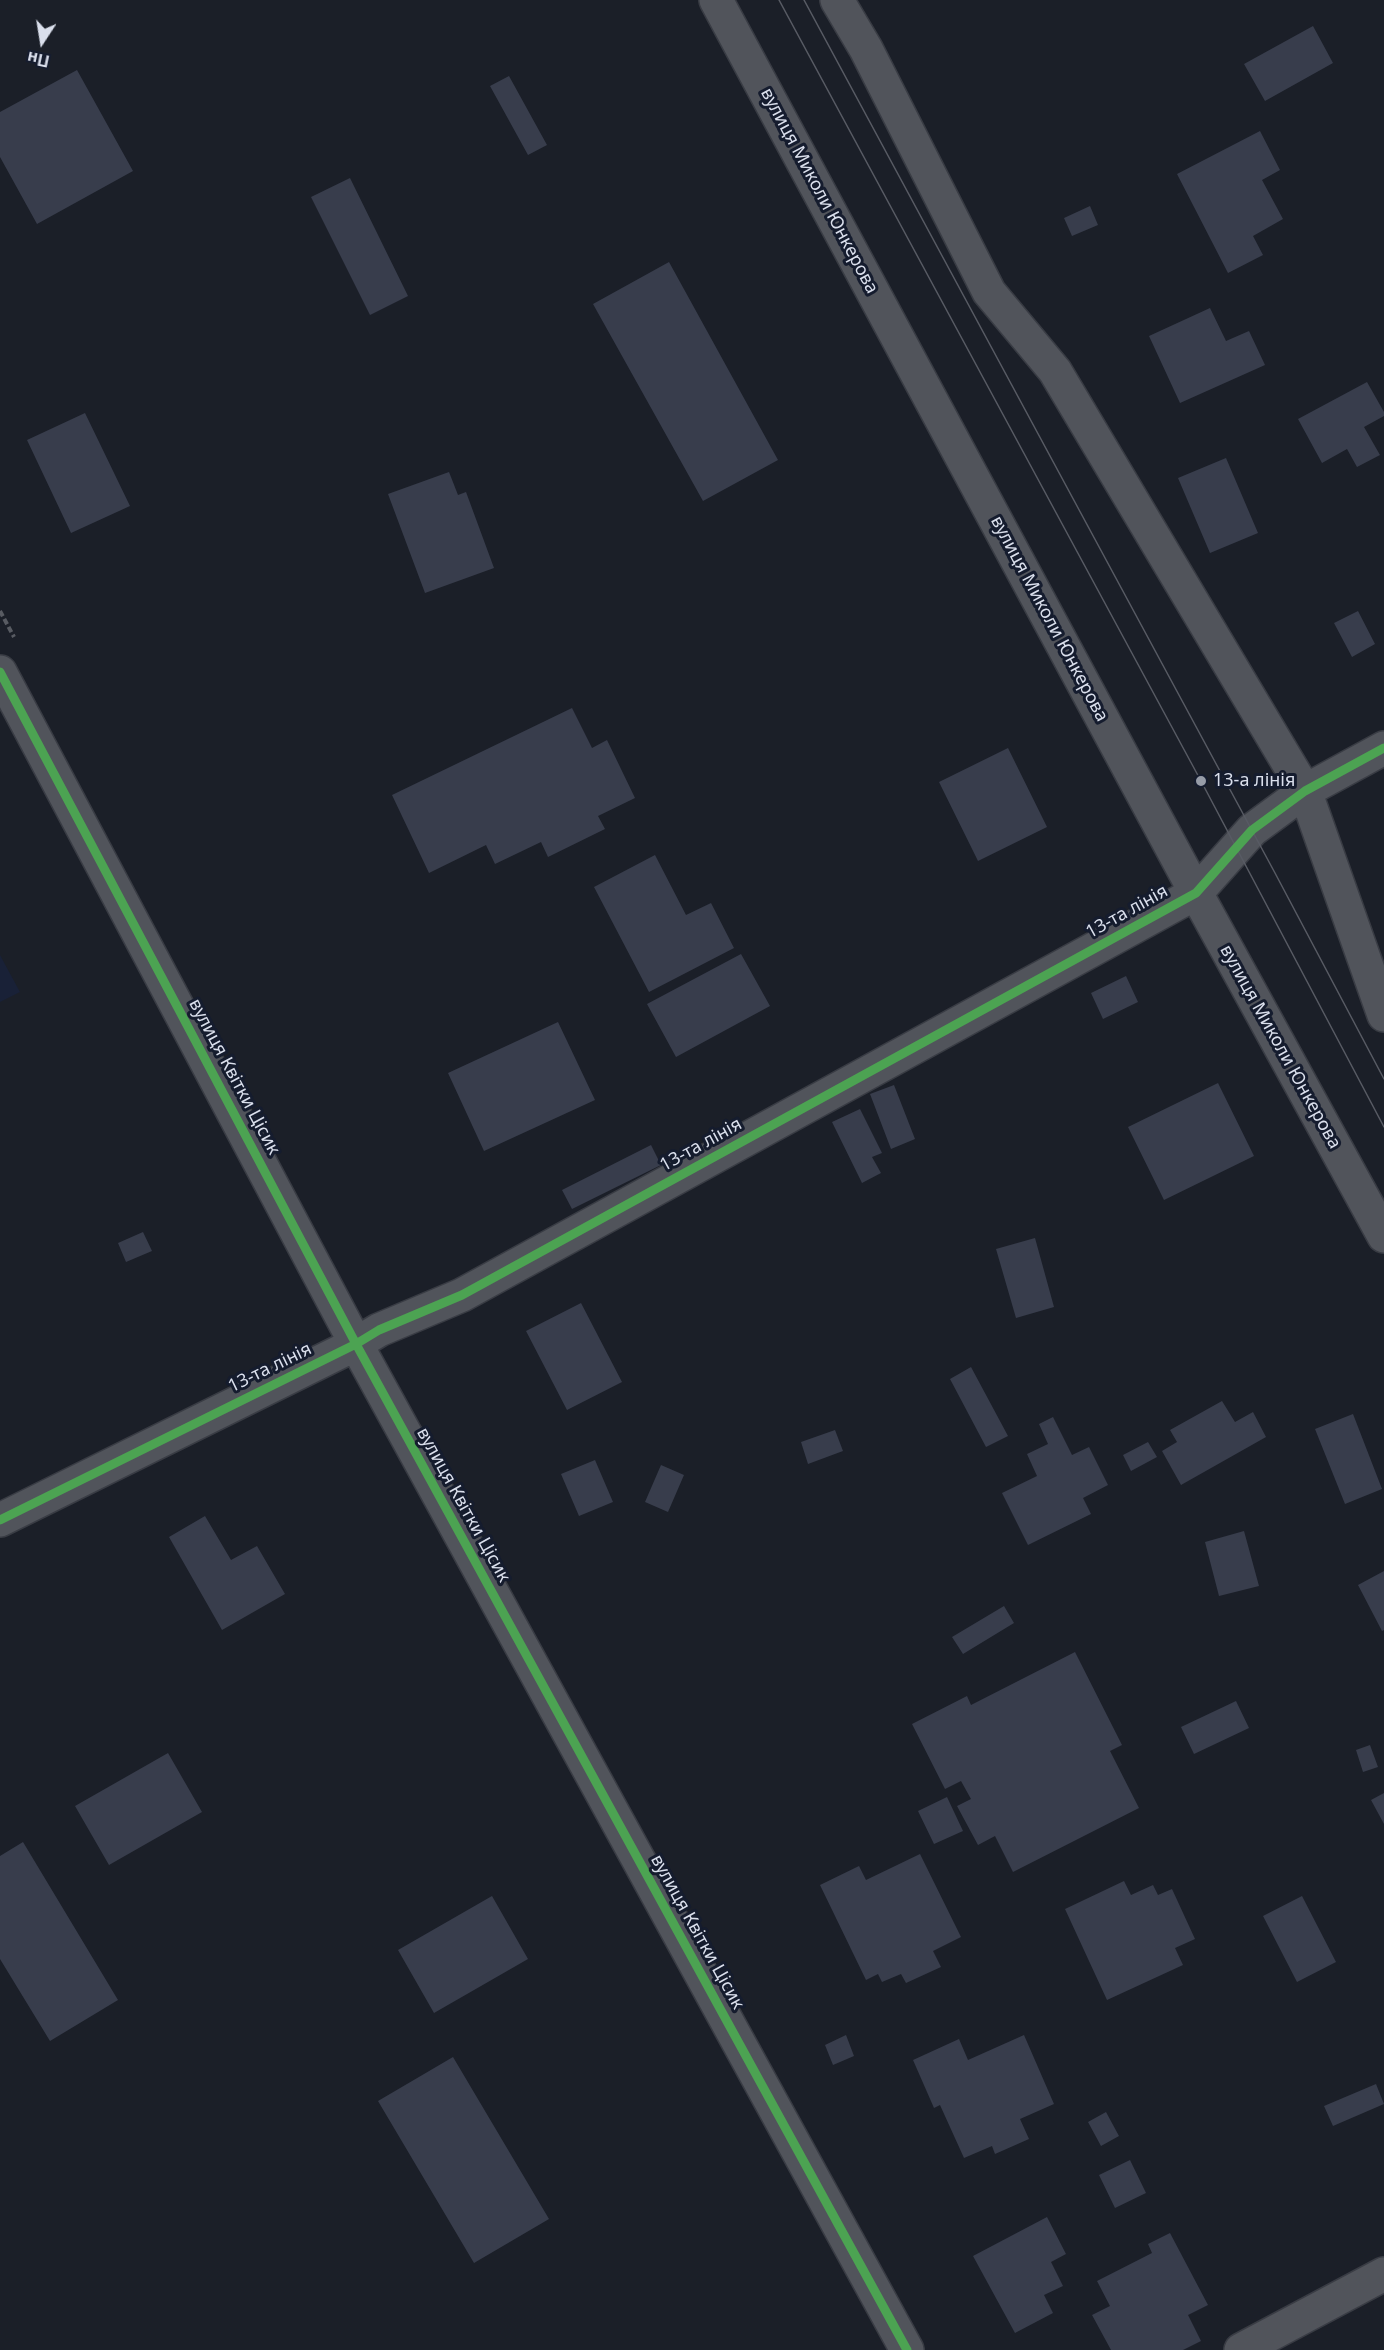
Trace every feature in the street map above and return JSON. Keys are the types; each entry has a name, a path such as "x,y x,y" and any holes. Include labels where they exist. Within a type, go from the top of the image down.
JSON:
{"street":[{"name":"вулиця Миколи Юнкерова","path":"716,0 1196,893 1384,1236"},
{"path":"837,0 866,49 989,291 1055,371 1305,791 1384,1014"},
{"name":"вулиця Квітки Цісик","path":"0,672 356,1344 907,2350"},
{"name":"13-та лінія","path":"0,1520 356,1344 379,1330 462,1295 1196,893 1252,830 1305,791 1384,748"},
{"path":"1241,2350 1384,2274"}],"shaded area":[{"path":"0,955 20,992 0,1002"}],"building":[{"path":"1313,26 1333,63 1265,101 1244,64"},
{"path":"77,70 133,171 37,224 0,157 0,112"},
{"path":"509,76 547,145 528,155 490,86"},
{"path":"1260,131 1280,170 1262,180 1283,219 1253,236 1263,255 1228,273 1177,174"},
{"path":"350,178 408,296 370,315 311,197"},
{"path":"1090,206 1098,225 1072,236 1064,218"},
{"path":"669,262 778,460 703,501 593,304"},
{"path":"1210,308 1226,341 1249,331 1265,365 1180,403 1149,336"},
{"path":"1367,382 1384,412 1384,416 1364,427 1380,455 1357,467 1347,449 1322,463 1298,419"},
{"path":"85,413 130,506 71,533 27,440"},
{"path":"1226,458 1258,533 1210,553 1178,478"},
{"path":"449,472 458,495 466,492 494,568 425,593 388,494"},
{"path":"1358,611 1375,644 1352,657 1334,623"},
{"path":"572,708 592,748 607,740 635,798 598,816 605,829 548,857 541,842 495,864 486,845 429,873 392,795"},
{"path":"1008,748 1047,827 978,861 939,782"},
{"path":"655,855 686,915 711,903 734,948 649,992 594,887"},
{"path":"741,954 770,1006 676,1057 647,1004"},
{"path":"1126,976 1138,1002 1103,1019 1091,993"},
{"path":"558,1022 595,1100 484,1151 448,1073"},
{"path":"1218,1083 1254,1156 1164,1200 1128,1127"},
{"path":"894,1085 915,1139 891,1149 870,1094"},
{"path":"860,1109 882,1153 872,1157 881,1173 862,1183 832,1122"},
{"path":"651,1145 661,1165 572,1209 562,1190"},
{"path":"143,1232 152,1251 126,1262 118,1243"},
{"path":"1035,1238 1054,1307 1016,1318 996,1249"},
{"path":"581,1303 622,1382 567,1410 526,1331"},
{"path":"971,1367 1008,1436 986,1447 950,1379"},
{"path":"1222,1401 1235,1422 1253,1412 1266,1437 1181,1485 1162,1451 1177,1442 1170,1430"},
{"path":"1353,1414 1382,1489 1345,1504 1315,1429"},
{"path":"1053,1417 1072,1455 1089,1447 1108,1485 1083,1498 1091,1514 1028,1545 1002,1493 1037,1476 1027,1454 1048,1444 1039,1424"},
{"path":"835,1430 843,1451 808,1464 801,1442"},
{"path":"1148,1442 1157,1457 1131,1471 1123,1455"},
{"path":"595,1460 613,1502 579,1516 561,1474"},
{"path":"661,1465 684,1475 668,1512 645,1502"},
{"path":"205,1516 231,1560 257,1546 285,1594 222,1630 169,1537"},
{"path":"1244,1531 1259,1586 1219,1596 1205,1542"},
{"path":"1384,1571 1384,1630 1382,1631 1358,1585"},
{"path":"1004,1606 1014,1623 963,1654 952,1637"},
{"path":"1075,1652 1122,1745 1110,1751 1139,1808 1013,1872 995,1836 978,1845 957,1806 971,1799 961,1781 945,1789 912,1724 967,1696 971,1705"},
{"path":"1236,1701 1249,1728 1194,1754 1181,1727"},
{"path":"1370,1745 1378,1767 1363,1772 1356,1750"},
{"path":"168,1753 202,1812 109,1865 75,1806"},
{"path":"1384,1793 1384,1824 1371,1800"},
{"path":"947,1797 963,1831 934,1844 918,1811"},
{"path":"23,1842 118,2000 50,2041 0,1959 0,1856"},
{"path":"920,1854 961,1937 933,1951 941,1967 906,1983 901,1974 882,1982 878,1974 866,1980 820,1885 859,1866 866,1880"},
{"path":"1124,1881 1131,1895 1153,1885 1158,1895 1172,1889 1195,1939 1175,1948 1183,1965 1107,2000 1065,1909"},
{"path":"492,1896 528,1959 434,2013 398,1950"},
{"path":"1302,1896 1336,1962 1297,1982 1263,1916"},
{"path":"846,2035 854,2056 833,2065 825,2045"},
{"path":"1024,2035 1054,2104 1020,2119 1029,2139 995,2154 992,2146 964,2158 940,2105 934,2108 913,2060 959,2039 968,2060"},
{"path":"453,2057 549,2219 474,2263 378,2101"},
{"path":"1376,2084 1384,2104 1333,2126 1324,2106"},
{"path":"1106,2112 1119,2136 1101,2146 1088,2122"},
{"path":"1130,2160 1146,2193 1115,2208 1099,2175"},
{"path":"1047,2217 1066,2254 1051,2262 1063,2286 1044,2295 1053,2313 1015,2333 973,2256"},
{"path":"1170,2233 1208,2305 1188,2315 1201,2341 1183,2350 1111,2350 1092,2315 1110,2306 1097,2281 1152,2253 1148,2244"}],"tram line":[{"path":"779,0 1201,781 1384,1127"},
{"path":"804,0 1384,1079"}],"cycle path":[{"path":"0,672 356,1344 907,2350"},
{"path":"0,1520 356,1344 379,1330 462,1295 1196,893 1252,830 1305,791 1384,748"}],"place":[{"name":"13-а лінія","path":"1201,781"}]}
